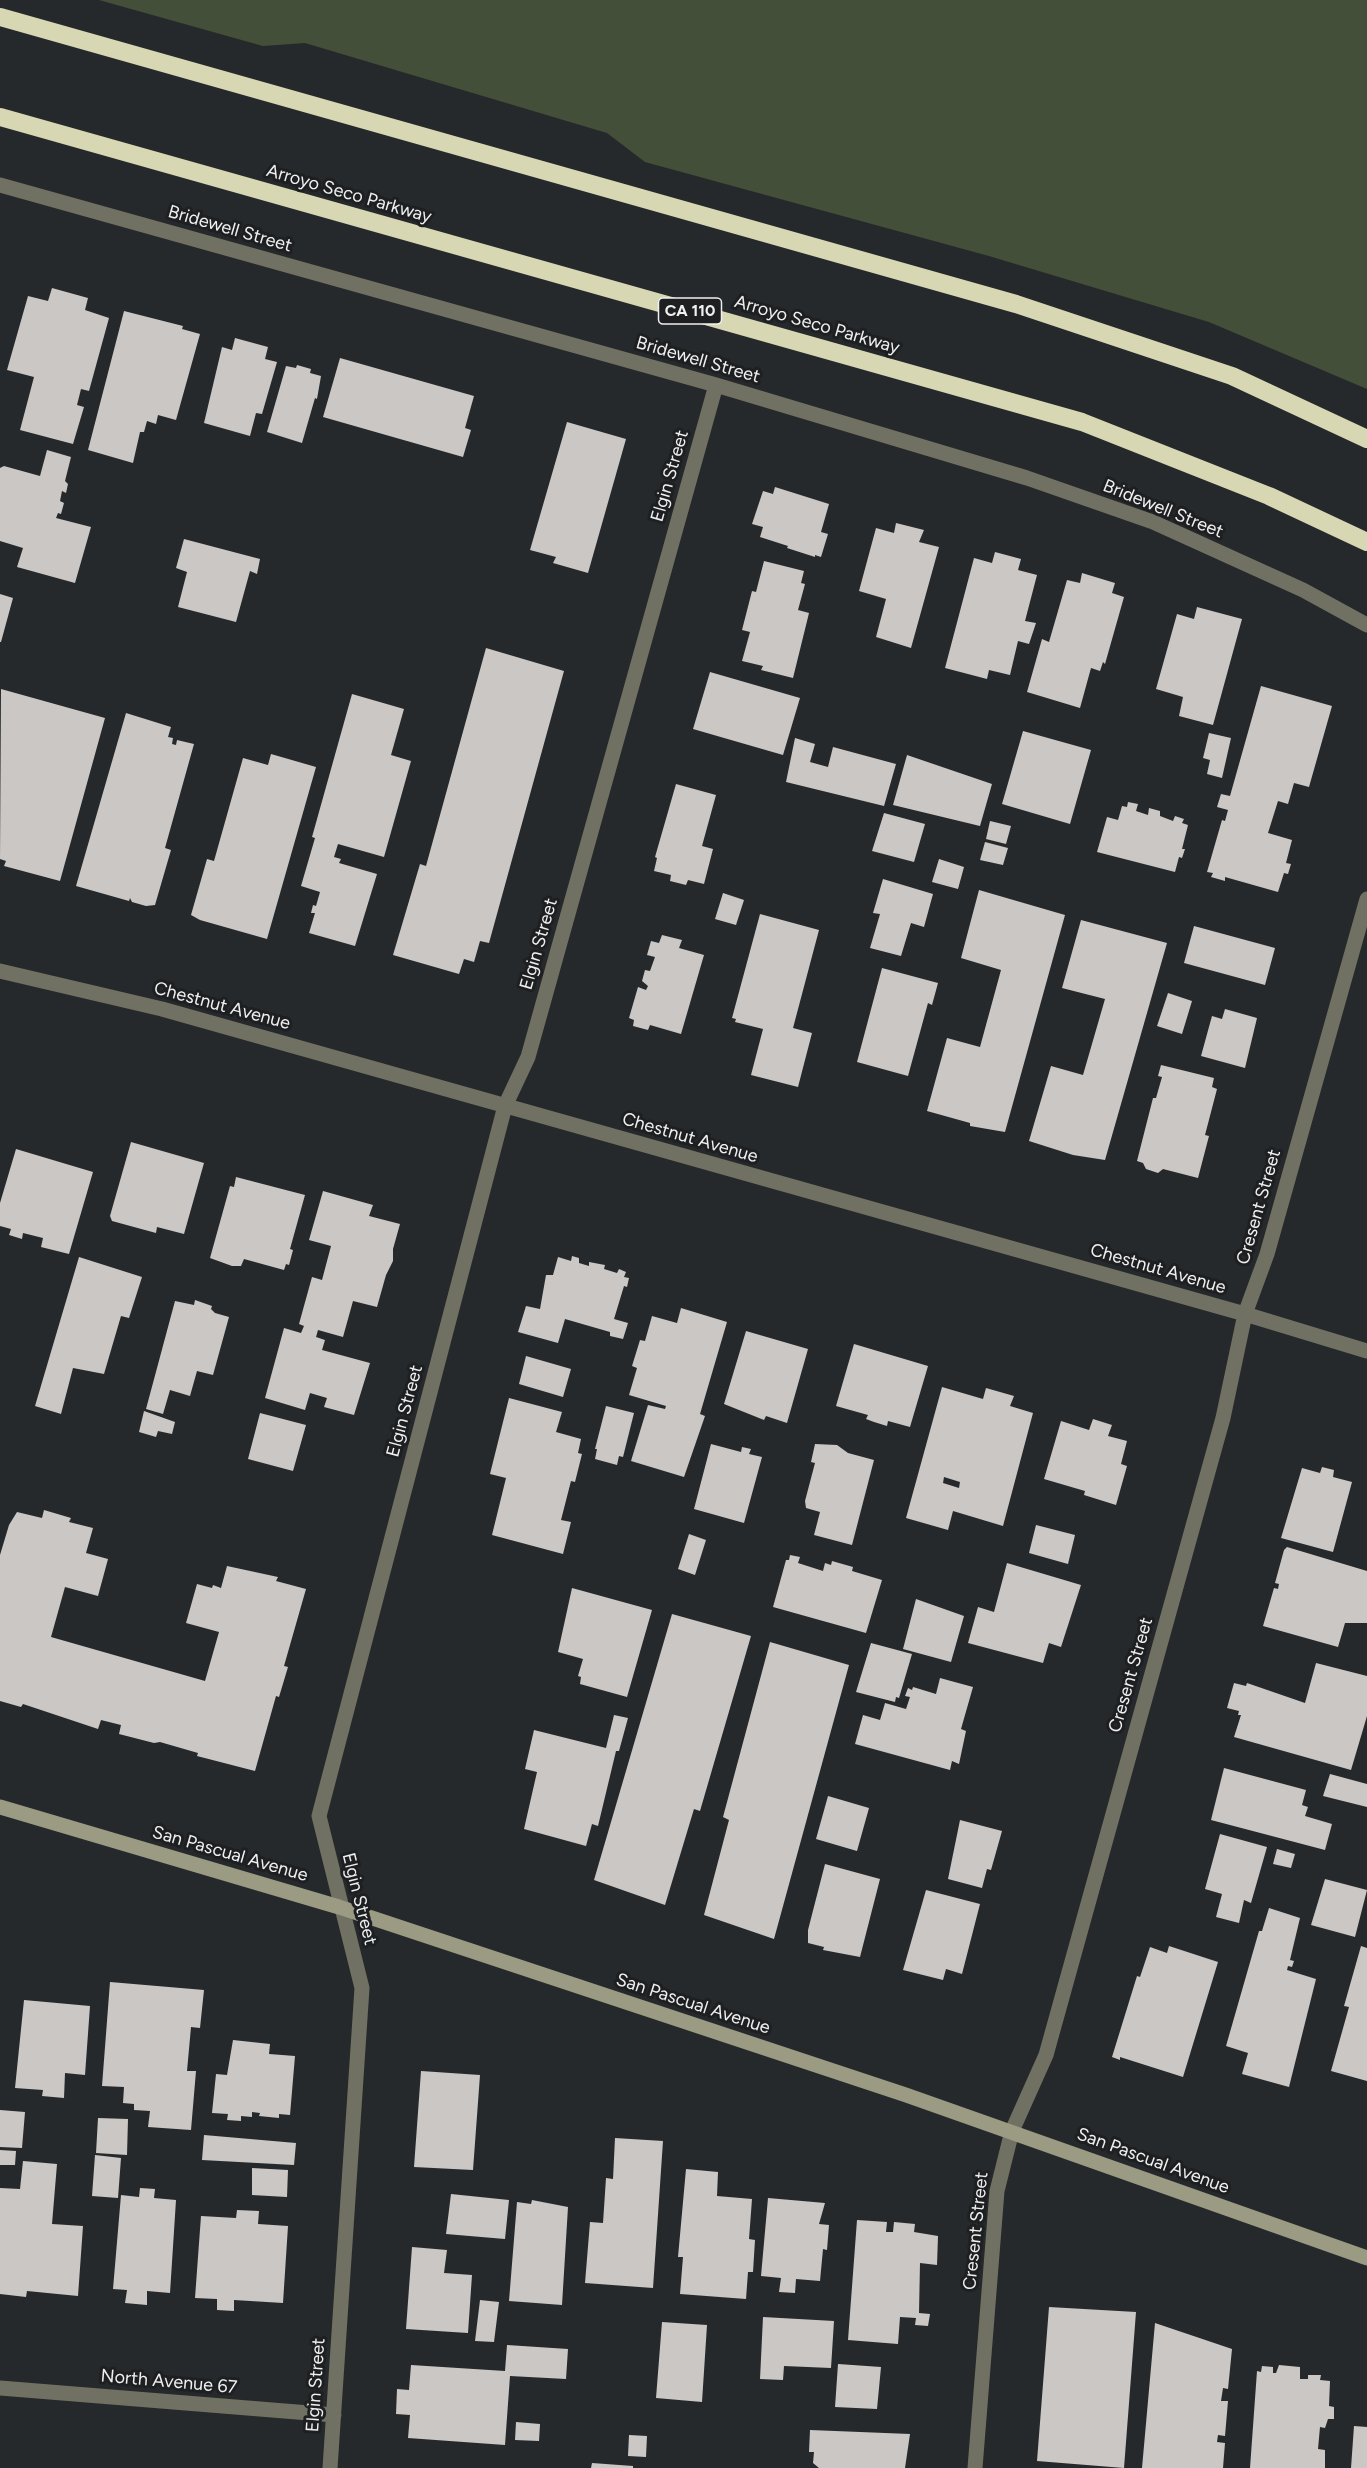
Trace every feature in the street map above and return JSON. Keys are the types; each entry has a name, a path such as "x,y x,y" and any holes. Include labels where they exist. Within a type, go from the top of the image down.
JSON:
{"highway":[{"path":"0,17 1016,304 1232,376 1367,439"},
{"name":"Arroyo Seco Parkway","path":"0,117 1082,422 1269,496 1367,542"}],"street":[{"name":"Bridewell Street","path":"0,185 716,385 1027,478 1153,522 1303,590 1367,624"},
{"name":"Elgin Street","path":"330,2468 362,1988 339,1907 319,1816 505,1106 528,1056 716,385"},
{"name":"Cresent Street","path":"975,2468 997,2191 1012,2131 1046,2055 1222,1418 1245,1314 1267,1254 1367,899"},
{"name":"Chestnut Avenue","path":"0,971 162,1009 1245,1314 1367,1351"},
{"name":"San Pascual Avenue","path":"0,1807 339,1907 1012,2131 1367,2258"},
{"name":"North Avenue 67","path":"0,2388 334,2415"}],"green space":[{"path":"99,0 1367,0 1367,389 1209,322 989,256 645,162 607,133 305,43 263,46"}],"building":[{"path":"52,288 88,298 85,310 109,318 89,391 81,389 77,405 84,407 73,444 20,430 34,377 7,370 28,296 48,301"},
{"path":"124,311 183,326 182,329 200,334 176,420 158,415 156,424 147,421 144,432 140,432 133,463 88,450"},
{"path":"235,338 268,347 265,359 277,362 262,414 256,413 250,436 204,423 222,347 232,350"},
{"path":"340,358 474,396 465,428 471,430 463,457 323,417"},
{"path":"297,365 311,369 310,373 321,376 317,399 315,398 302,443 267,432 286,366 296,368"},
{"path":"567,422 626,439 588,573 553,563 556,557 530,550"},
{"path":"47,450 71,457 65,481 68,484 66,493 62,491 60,501 64,503 61,514 58,513 56,518 91,527 75,583 17,567 23,548 0,541 0,468 4,466 40,476"},
{"path":"775,487 829,504 821,532 828,534 821,557 787,548 788,546 760,537 763,527 752,524 763,491 773,494"},
{"path":"896,523 924,530 919,542 939,547 911,648 876,637 886,599 859,591 876,528 894,533"},
{"path":"184,539 260,559 257,574 250,571 236,622 178,607 187,572 176,568"},
{"path":"995,552 1021,559 1018,570 1037,575 1025,621 1036,623 1029,644 1018,641 1010,675 989,670 987,679 945,668 974,558 992,563"},
{"path":"764,561 804,571 801,583 805,584 798,610 809,613 793,678 761,670 763,666 742,661 750,632 742,630 752,591 756,592"},
{"path":"1082,573 1115,583 1112,593 1124,597 1105,664 1103,662 1100,671 1091,668 1080,708 1027,692 1042,639 1049,642 1067,580 1080,583"},
{"path":"0,594 13,598 1,642 0,642"},
{"path":"1197,607 1242,619 1213,725 1179,716 1183,697 1156,689 1177,614 1194,619"},
{"path":"486,648 564,671 489,943 480,941 474,962 464,959 459,974 393,955 420,864 426,866"},
{"path":"710,672 800,698 783,755 693,729"},
{"path":"1261,686 1332,706 1309,787 1294,783 1288,804 1278,801 1268,833 1292,840 1286,863 1291,864 1288,874 1284,873 1278,892 1225,877 1225,881 1211,877 1213,873 1207,872 1222,820 1225,821 1228,810 1217,807 1221,794 1230,796"},
{"path":"1,689 105,718 60,881 4,866 6,861 0,859"},
{"path":"352,694 404,709 391,755 411,761 384,857 338,844 334,857 341,859 339,863 377,874 355,946 309,933 315,913 311,913 313,905 316,906 320,892 301,886 315,838 312,837"},
{"path":"126,713 171,727 168,737 173,738 172,744 176,745 177,740 194,744 165,848 171,850 155,905 146,906 132,902 130,898 129,901 76,886"},
{"path":"1023,731 1091,750 1070,824 1002,804"},
{"path":"1209,733 1231,738 1222,778 1207,774 1210,760 1203,758"},
{"path":"795,738 815,744 810,762 828,767 833,747 896,764 884,806 786,782"},
{"path":"271,754 316,767 267,939 200,920 191,915 207,859 214,861 243,758 268,765"},
{"path":"907,755 992,784 980,826 893,805"},
{"path":"676,784 716,795 702,846 713,849 704,884 688,880 686,885 670,881 671,875 654,871 657,858 655,857"},
{"path":"1128,802 1138,804 1136,811 1148,815 1149,808 1160,811 1160,816 1173,821 1175,816 1184,819 1182,823 1188,825 1182,849 1185,849 1182,858 1179,857 1175,872 1097,852 1107,817 1118,820 1122,806 1127,807"},
{"path":"884,813 925,824 914,862 872,851"},
{"path":"990,821 1011,826 1006,844 986,839"},
{"path":"985,842 1008,848 1003,865 980,860"},
{"path":"939,859 964,867 958,889 932,882"},
{"path":"883,879 933,894 924,927 911,923 901,956 870,948 880,914 873,913"},
{"path":"979,890 1065,915 1005,1132 970,1126 970,1123 927,1111 947,1038 980,1047 1001,970 961,958"},
{"path":"723,893 744,900 736,925 715,919"},
{"path":"760,914 819,930 793,1028 812,1033 798,1087 751,1075 763,1029 735,1022 736,1019 732,1018"},
{"path":"1081,920 1167,943 1105,1160 1073,1155 1029,1141 1051,1066 1083,1075 1105,999 1062,988"},
{"path":"1194,926 1275,948 1265,985 1184,963"},
{"path":"662,935 682,940 679,948 704,955 681,1034 650,1025 648,1030 633,1026 634,1020 629,1018 638,987 646,990 648,986 642,981 645,970 650,971 655,957 647,955 651,941 659,943"},
{"path":"882,968 938,983 932,1005 928,1003 908,1076 857,1062"},
{"path":"1168,993 1192,1001 1182,1034 1157,1026"},
{"path":"1225,1009 1257,1018 1245,1068 1201,1056 1212,1016 1222,1019"},
{"path":"1161,1065 1214,1078 1212,1087 1217,1089 1205,1135 1209,1136 1198,1178 1163,1169 1158,1173 1146,1169 1143,1163 1137,1161 1153,1098 1156,1098 1162,1077 1158,1076"},
{"path":"131,1142 204,1163 184,1234 157,1227 156,1233 112,1221 110,1216"},
{"path":"16,1149 93,1172 69,1254 41,1247 43,1238 23,1233 22,1239 9,1235 11,1229 0,1226 0,1203"},
{"path":"236,1177 305,1195 290,1249 293,1250 289,1265 286,1264 284,1270 244,1259 241,1266 232,1266 210,1258 230,1186 234,1187"},
{"path":"323,1191 373,1205 369,1216 400,1224 393,1249 393,1261 386,1275 377,1307 353,1301 343,1337 318,1330 316,1337 325,1340 322,1350 370,1363 354,1415 324,1407 327,1398 310,1393 305,1410 265,1398 284,1328 301,1333 304,1326 299,1324 312,1277 322,1280 331,1246 309,1240"},
{"path":"572,1256 579,1258 579,1263 589,1266 589,1262 605,1265 604,1269 617,1273 619,1269 626,1272 624,1277 629,1278 627,1287 624,1286 614,1319 628,1323 623,1339 610,1336 610,1332 565,1319 558,1343 518,1332 526,1306 540,1309 546,1275 553,1275 558,1257 571,1261"},
{"path":"79,1257 142,1277 129,1318 121,1316 104,1374 73,1368 61,1414 35,1406"},
{"path":"195,1300 212,1306 211,1309 215,1313 229,1317 213,1375 197,1371 190,1396 170,1390 163,1414 146,1409 175,1301 194,1305"},
{"path":"681,1308 727,1322 700,1414 705,1416 684,1477 631,1461 648,1405 665,1409 666,1406 629,1395 637,1368 632,1366 640,1340 645,1341 652,1316 677,1323"},
{"path":"746,1331 808,1349 787,1423 766,1416 764,1420 724,1404"},
{"path":"854,1344 928,1366 910,1427 888,1421 887,1426 866,1419 868,1415 836,1406"},
{"path":"526,1356 571,1369 563,1397 519,1384"},
{"path":"942,1387 983,1399 986,1388 1014,1396 1010,1406 1033,1413 1003,1526 953,1511 948,1530 906,1518","holes":["944,1477 960,1482 959,1488 943,1483"]},
{"path":"509,1398 562,1412 556,1432 581,1439 578,1453 582,1454 575,1482 571,1481 561,1520 571,1522 563,1554 492,1535 506,1478 490,1474"},
{"path":"606,1406 634,1413 623,1457 619,1456 617,1465 595,1459 597,1449 595,1449"},
{"path":"144,1411 175,1422 172,1434 158,1431 156,1437 139,1432"},
{"path":"260,1413 306,1425 293,1471 248,1459"},
{"path":"1093,1419 1112,1425 1108,1436 1127,1441 1121,1464 1127,1466 1116,1505 1084,1495 1085,1491 1044,1479 1061,1421 1089,1430"},
{"path":"711,1444 741,1452 742,1447 751,1449 749,1454 762,1457 744,1523 694,1509"},
{"path":"815,1444 837,1445 848,1453 874,1460 852,1545 814,1535 820,1512 806,1508 805,1501 815,1463 811,1462"},
{"path":"1322,1467 1334,1470 1333,1477 1352,1482 1333,1552 1281,1538 1302,1468 1320,1473"},
{"path":"44,1510 71,1518 69,1522 93,1528 86,1553 108,1559 98,1596 65,1587 51,1637 205,1681 219,1632 186,1623 197,1584 221,1588 227,1566 278,1577 276,1581 306,1589 284,1666 288,1667 279,1697 276,1696 255,1771 197,1756 198,1753 160,1742 154,1743 119,1734 121,1725 101,1720 98,1729 23,1704 21,1707 0,1701 0,1555 9,1525 17,1512 42,1518"},
{"path":"1036,1525 1075,1535 1068,1564 1029,1553"},
{"path":"689,1534 706,1540 695,1575 678,1569"},
{"path":"1287,1547 1367,1571 1367,1623 1345,1623 1338,1647 1263,1626 1274,1588 1278,1589 1279,1584 1275,1583 1284,1550"},
{"path":"790,1555 800,1557 798,1563 823,1571 825,1563 831,1565 832,1561 853,1567 852,1571 882,1580 866,1633 773,1607 786,1560 789,1560"},
{"path":"1007,1563 1081,1585 1061,1647 1049,1643 1043,1663 968,1643 978,1607 994,1612"},
{"path":"572,1588 652,1610 627,1697 580,1684 581,1677 578,1676 583,1659 558,1652"},
{"path":"916,1599 964,1616 951,1662 903,1649"},
{"path":"672,1614 751,1636 700,1811 694,1809 665,1905 594,1880"},
{"path":"770,1642 849,1665 774,1939 704,1915 729,1820 723,1817"},
{"path":"871,1643 912,1654 899,1698 896,1697 895,1702 856,1692"},
{"path":"1316,1663 1367,1676 1367,1716 1351,1770 1234,1737 1241,1715 1238,1715 1239,1711 1227,1708 1234,1683 1246,1686 1247,1683 1305,1703"},
{"path":"940,1678 973,1687 961,1729 966,1731 959,1764 952,1761 950,1770 855,1744 863,1715 880,1720 885,1703 906,1709 910,1697 905,1696 908,1688 912,1690 913,1687 936,1694"},
{"path":"614,1715 628,1718 619,1751 616,1751 598,1826 592,1824 586,1846 524,1829 537,1772 525,1769 534,1730 606,1748"},
{"path":"1224,1768 1306,1790 1302,1805 1308,1807 1305,1816 1332,1824 1325,1850 1211,1820"},
{"path":"1330,1774 1367,1784 1367,1807 1323,1796"},
{"path":"828,1796 869,1808 857,1851 816,1839"},
{"path":"960,1820 1002,1831 991,1870 987,1869 982,1888 948,1879"},
{"path":"1220,1834 1267,1847 1251,1903 1244,1900 1239,1923 1216,1917 1222,1894 1205,1889"},
{"path":"1277,1849 1295,1854 1291,1868 1273,1864"},
{"path":"825,1864 880,1879 860,1957 823,1950 824,1947 808,1943 808,1930"},
{"path":"1325,1879 1367,1890 1355,1937 1311,1925"},
{"path":"926,1890 980,1904 962,1974 946,1969 943,1980 903,1970"},
{"path":"1269,1908 1300,1918 1290,1960 1294,1961 1292,1967 1288,1966 1287,1970 1316,1979 1289,2087 1242,2074 1248,2053 1226,2046 1259,1931 1262,1931"},
{"path":"1169,1946 1218,1962 1183,2077 1120,2057 1120,2060 1112,2057 1137,1976 1140,1977 1150,1947 1167,1953"},
{"path":"1361,1946 1367,1948 1367,2081 1331,2071 1349,2007 1344,2006"},
{"path":"110,1982 204,1990 200,2028 191,2027 187,2071 196,2071 191,2130 148,2127 150,2111 134,2110 134,2104 123,2103 124,2087 102,2086"},
{"path":"24,2000 90,2006 85,2075 65,2073 64,2098 42,2096 43,2090 15,2088"},
{"path":"233,2040 270,2044 269,2054 295,2056 290,2115 279,2114 279,2118 259,2116 260,2113 252,2112 252,2117 241,2116 241,2121 227,2120 228,2114 212,2113 216,2074 227,2075"},
{"path":"421,2071 480,2075 473,2170 414,2167"},
{"path":"0,2110 25,2112 22,2148 0,2147"},
{"path":"98,2118 128,2119 127,2155 96,2153"},
{"path":"204,2135 296,2143 294,2165 202,2160"},
{"path":"615,2138 663,2141 653,2288 585,2283 590,2222 603,2223 606,2178 613,2179"},
{"path":"0,2150 16,2151 15,2165 0,2165"},
{"path":"95,2155 121,2158 118,2198 92,2196"},
{"path":"23,2161 57,2164 52,2224 83,2226 78,2296 27,2291 26,2297 0,2294 0,2188 20,2189"},
{"path":"252,2168 288,2170 287,2197 252,2195"},
{"path":"686,2169 718,2172 717,2196 752,2199 749,2239 755,2240 753,2272 748,2272 746,2299 680,2294 683,2257 678,2257"},
{"path":"140,2188 155,2189 154,2198 176,2200 170,2293 147,2291 147,2305 125,2303 127,2290 113,2289 121,2195 139,2197"},
{"path":"451,2194 509,2200 505,2239 446,2234"},
{"path":"768,2198 825,2203 819,2224 829,2225 827,2250 823,2249 820,2281 796,2279 795,2293 779,2292 781,2278 761,2276"},
{"path":"532,2200 568,2207 562,2305 509,2301 517,2202 531,2204"},
{"path":"237,2210 259,2211 258,2224 288,2226 283,2303 234,2300 234,2311 217,2310 217,2299 195,2298 201,2216 236,2218"},
{"path":"857,2220 887,2222 886,2232 893,2232 894,2222 915,2224 914,2232 938,2236 937,2265 920,2263 919,2313 930,2314 928,2326 915,2325 916,2318 900,2317 898,2344 848,2340"},
{"path":"412,2247 447,2250 444,2273 472,2275 468,2333 406,2329"},
{"path":"480,2300 499,2302 494,2342 475,2341"},
{"path":"1049,2307 1136,2312 1124,2468 1037,2461"},
{"path":"763,2317 834,2321 831,2368 784,2366 783,2380 760,2379"},
{"path":"662,2322 707,2325 702,2402 656,2398"},
{"path":"1155,2323 1232,2349 1228,2389 1223,2388 1221,2401 1228,2401 1225,2436 1218,2435 1217,2442 1225,2443 1223,2468 1142,2468"},
{"path":"507,2345 568,2349 566,2379 510,2376 505,2445 408,2438 410,2415 396,2414 397,2389 409,2390 411,2365 505,2371"},
{"path":"838,2364 881,2367 877,2409 835,2407"},
{"path":"1279,2365 1300,2367 1300,2379 1308,2379 1308,2375 1321,2375 1320,2380 1330,2381 1329,2406 1334,2407 1334,2419 1328,2419 1325,2428 1320,2427 1318,2449 1325,2450 1325,2468 1250,2468 1257,2371 1261,2372 1262,2366 1273,2367 1273,2373 1276,2373"},
{"path":"516,2422 540,2424 539,2441 515,2440"},
{"path":"1354,2426 1367,2427 1367,2468 1351,2468"},
{"path":"810,2430 910,2434 905,2468 819,2468 813,2463 814,2452 809,2452"},
{"path":"629,2435 647,2436 646,2457 628,2456"},
{"path":"592,2463 633,2466 633,2468 591,2468"}]}
